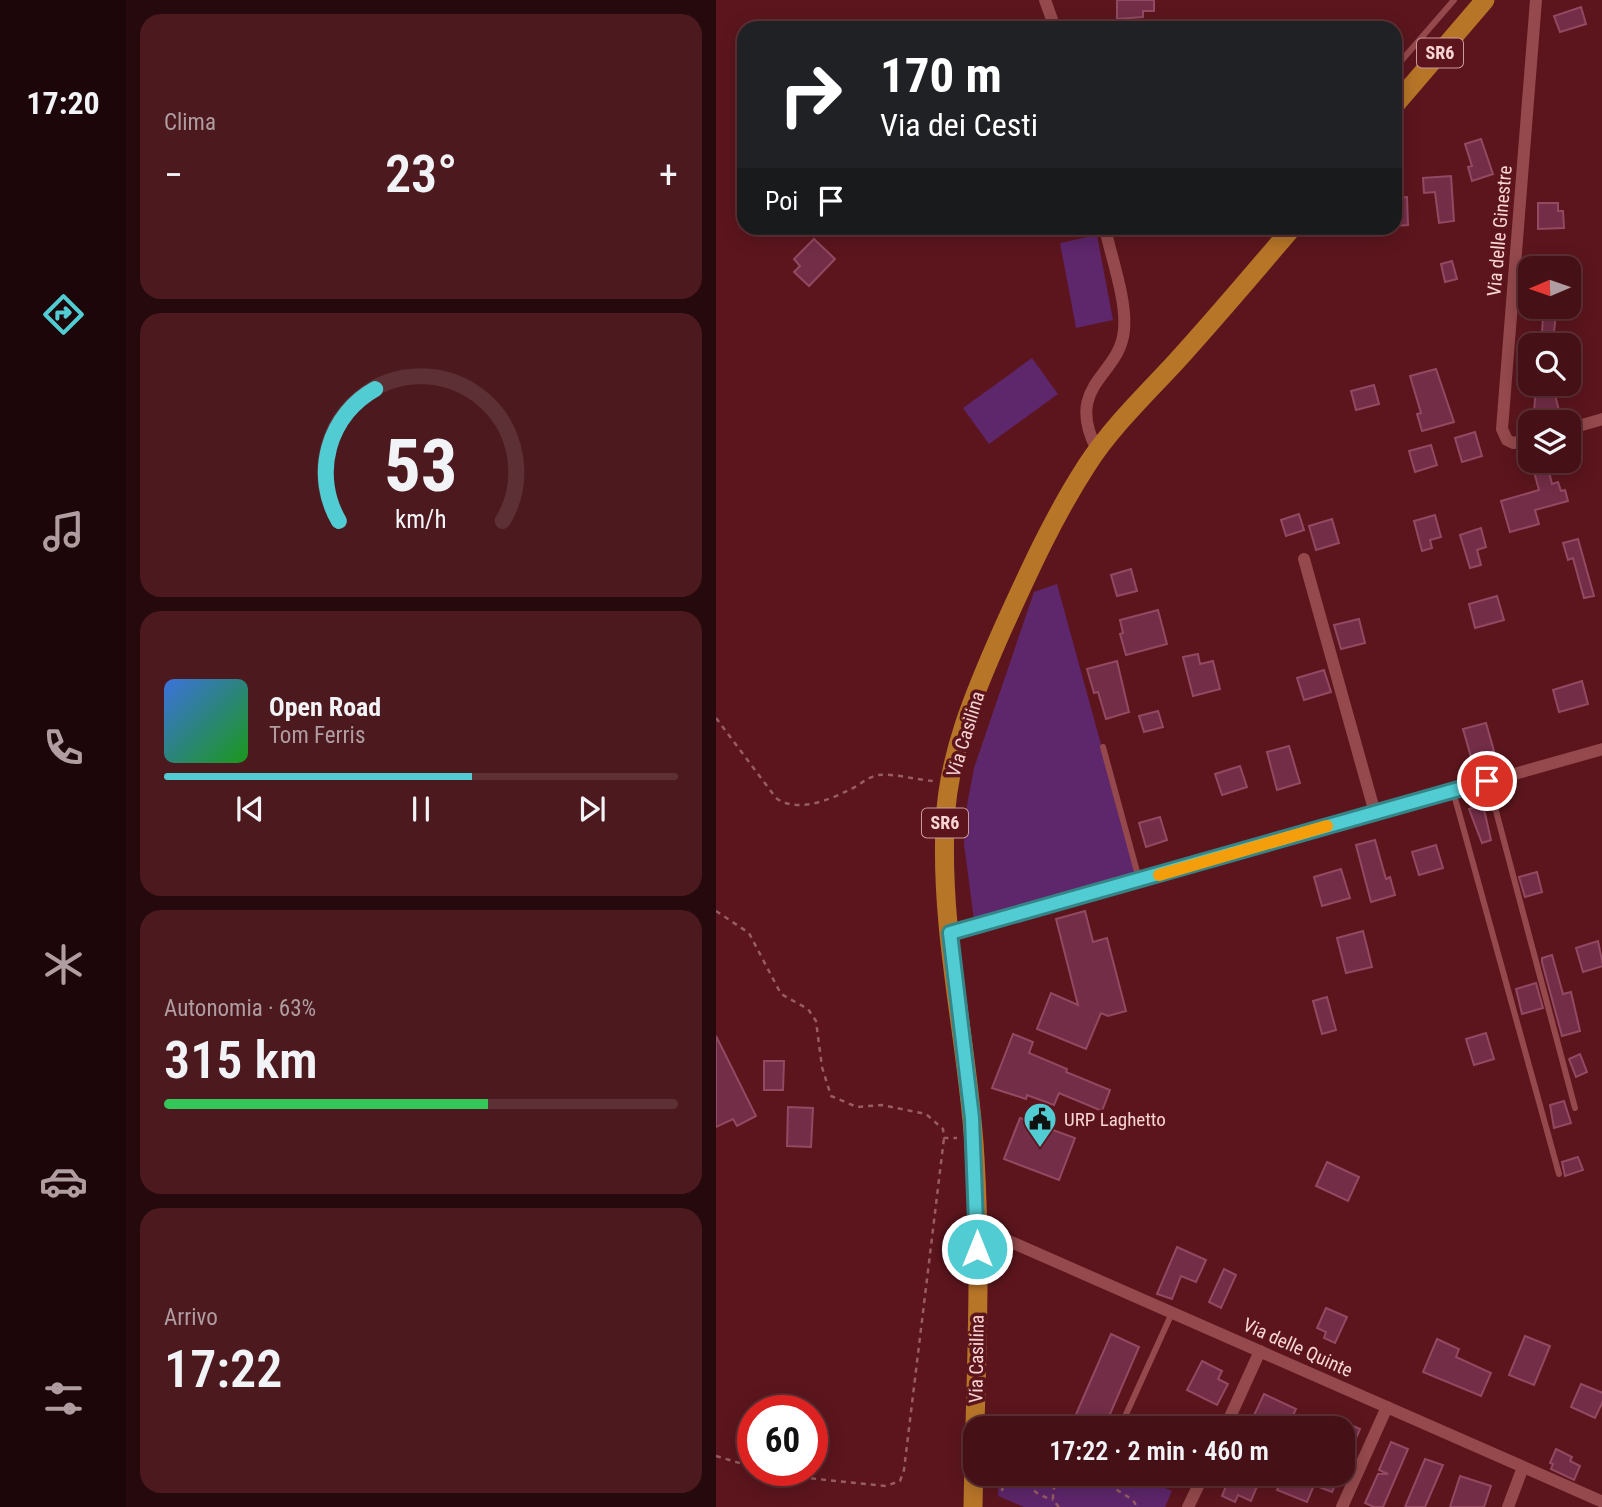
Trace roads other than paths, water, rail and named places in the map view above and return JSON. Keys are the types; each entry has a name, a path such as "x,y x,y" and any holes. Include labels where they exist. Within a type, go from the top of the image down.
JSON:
{"main road":[{"name":"SR6","path":"1402,97 1485,0"},
{"name":"Via Casilina","path":"973,1507 977,1227 974,1137 950,933 945,824 948,786 978,689 1018,595 1059,512 1097,450 1286,235"}],"street":[{"path":"1045,0 1052,21"},
{"name":"Via delle Ginestre","path":"1518,442 1507,440 1502,429 1536,0"},
{"path":"1097,450 1088,420 1090,393 1120,345 1124,325 1106,235"},
{"path":"1581,425 1602,419"},
{"path":"1304,559 1375,813"},
{"path":"950,933 1602,750"},
{"name":"Via delle Quinte","path":"977,1227 1602,1502"},
{"path":"1230,1416 1260,1351"},
{"path":"1342,1507 1387,1407"},
{"path":"1508,1507 1523,1467"},
{"path":"1188,1507 1198,1486"}],"lane":[{"path":"1402,60 1454,0"},
{"path":"1103,747 1140,881"},
{"path":"1487,781 1575,1108"},
{"path":"1453,791 1559,1174"},
{"path":"1125,1416 1172,1312"}],"place":[{"name":"URP Laghetto","path":"1040,1149"}]}
